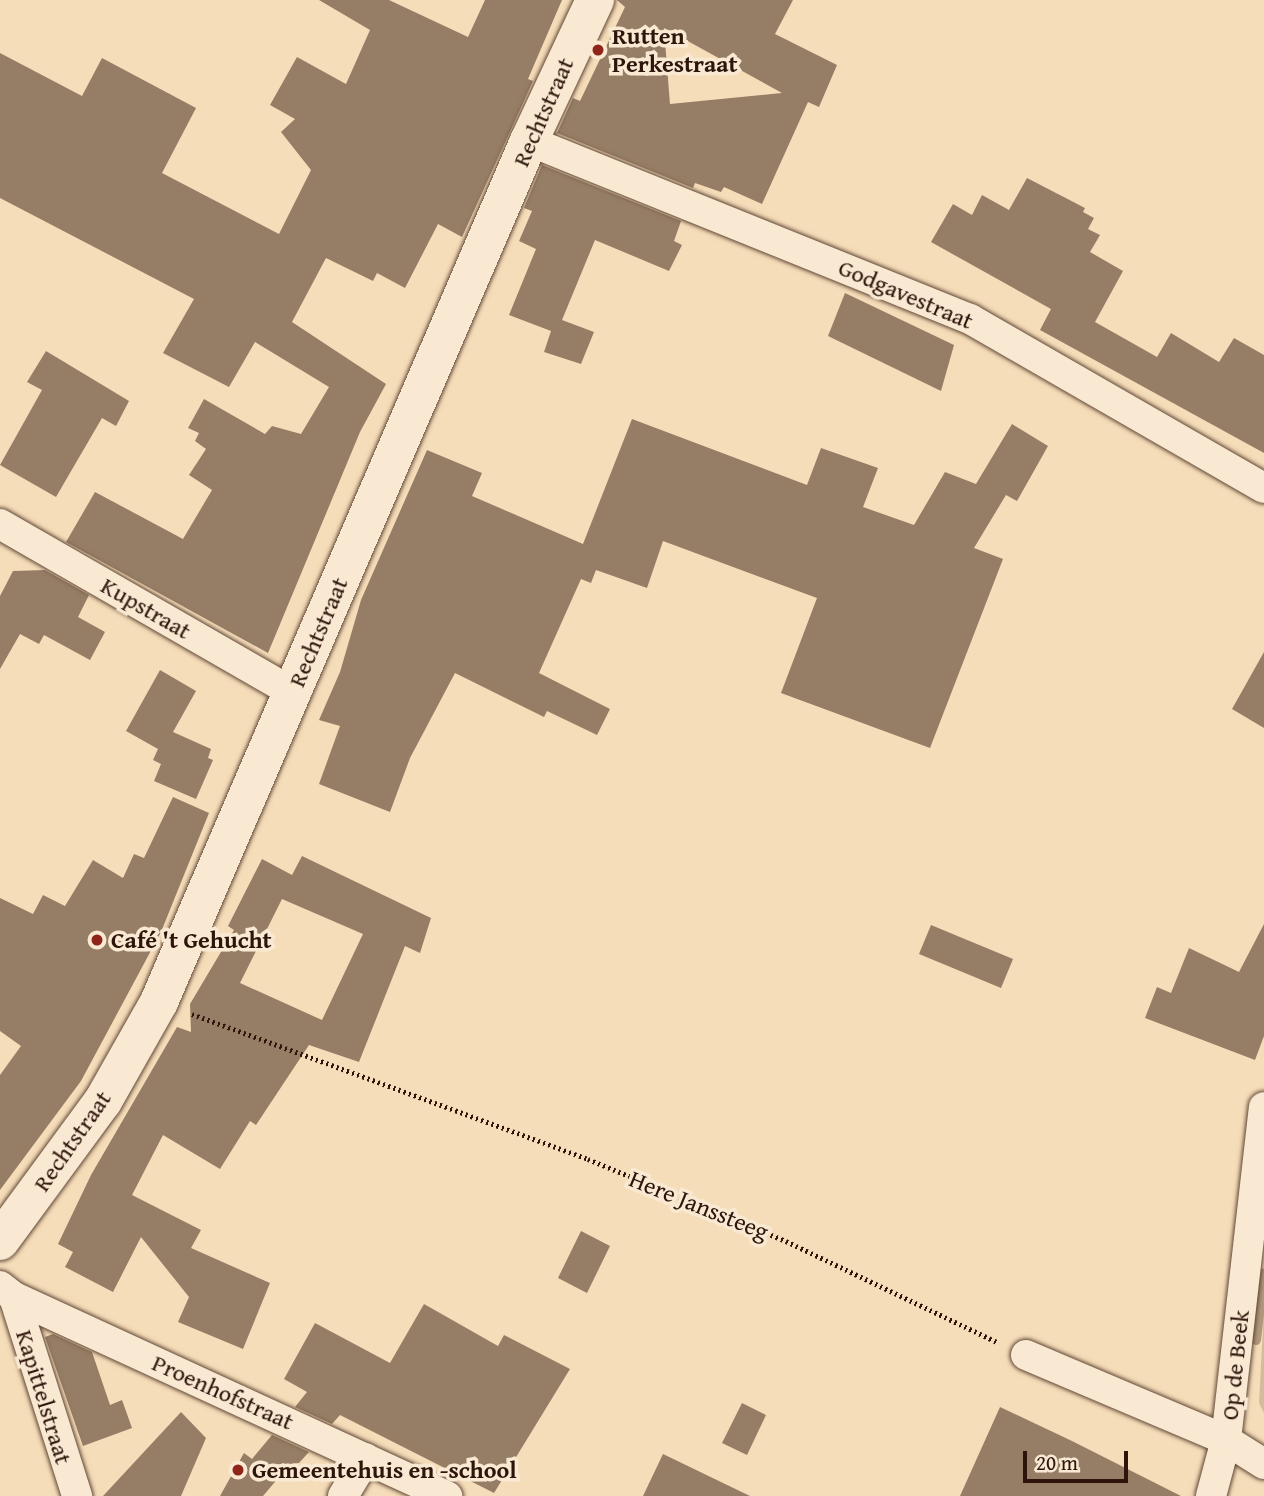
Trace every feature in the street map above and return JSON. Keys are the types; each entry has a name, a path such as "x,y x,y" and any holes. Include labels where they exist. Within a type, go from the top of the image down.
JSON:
{"street":[{"name":"Rechtstraat","path":"0,1241 103,1101 159,1002 529,141 595,0"},
{"name":"Godgavestraat","path":"529,141 970,319 1264,488"},
{"name":"Kupstraat","path":"0,524 292,692"},
{"name":"Op de Beek","path":"1211,1496 1226,1440 1264,1107"},
{"name":"Proenhofstraat","path":"7,1292 447,1496"},
{"name":"Kapittelstraat","path":"7,1292 77,1496"},
{"path":"1026,1355 1226,1440 1264,1464"},
{"path":"343,1496 366,1458"}],"path":[{"name":"Here Janssteeg","path":"159,1002 588,1159 786,1241 1026,1355"}],"shaded area":[{"path":"1264,1308 1264,1413 1259,1403"}],"building":[{"path":"319,0 389,0 468,37 485,0 562,0 528,79 533,81 462,237 438,224 405,288 377,273 373,281 326,258 292,322 386,384 360,432 268,653 66,542 95,492 183,539 212,490 189,475 206,449 195,441 199,433 188,428 204,399 265,434 272,426 301,434 329,387 255,342 229,387 163,353 194,299 0,198 0,53 82,96 102,58 196,108 162,173 279,234 311,170 281,132 295,119 270,105 297,57 346,84 370,30"},
{"path":"617,0 793,0 775,34 837,65 819,107 808,102 762,204 724,187 721,192 695,183 693,188 557,133 573,98 580,101 625,7","holes":["664,28 782,93 670,104"]},
{"path":"542,165 681,221 674,241 682,245 669,271 595,240 562,320 594,332 581,364 544,352 551,331 509,315 536,249 519,241 532,211 524,208"},
{"path":"1027,178 1085,208 1083,212 1094,218 1088,229 1100,235 1090,252 1123,271 1095,322 1157,357 1171,333 1219,362 1234,338 1264,355 1264,453 1040,330 1051,309 931,242 953,204 972,215 982,195 1009,210"},
{"path":"845,293 954,345 941,391 828,336"},
{"path":"46,351 129,401 116,426 102,418 56,497 0,465 42,390 27,382"},
{"path":"632,419 807,485 821,448 878,468 863,507 914,525 945,472 976,484 1012,424 1048,446 1017,501 1006,495 974,548 1003,559 930,748 781,693 817,598 663,541 647,588 596,570 591,583 581,579 539,673 610,709 597,735 547,711 544,717 455,673 410,758 390,812 319,784 340,726 319,720 340,672 361,600 427,450 482,473 472,496 583,544"},
{"path":"45,570 89,595 78,617 105,632 90,660 44,635 39,644 20,634 0,669 0,596 13,571"},
{"path":"1264,652 1264,728 1232,709"},
{"path":"160,670 196,691 173,732 211,749 208,758 213,760 196,799 154,781 161,764 153,760 158,749 126,731"},
{"path":"173,797 209,813 161,932 81,1081 0,1190 0,1075 21,1046 0,1031 0,898 33,914 43,895 65,906 93,860 123,878 134,854 144,858"},
{"path":"302,856 431,918 420,953 405,946 359,1062 309,1045 256,1125 250,1121 220,1169 163,1135 132,1195 201,1230 191,1248 270,1283 243,1349 178,1322 189,1297 141,1237 113,1292 65,1267 73,1252 58,1244 91,1175 177,1027 191,1032 190,1004 234,930 228,926 262,859 292,875","holes":["282,899 363,934 322,1020 240,983"]},
{"path":"1264,924 1264,1036 1255,1060 1145,1018 1157,987 1171,993 1189,948 1239,972"},
{"path":"931,925 1013,959 1001,988 919,954"},
{"path":"581,1231 610,1246 587,1293 558,1278"},
{"path":"424,1304 498,1346 504,1335 570,1369 494,1493 340,1415 332,1424 295,1407 307,1392 284,1379 315,1323 390,1363"},
{"path":"53,1334 92,1352 110,1405 122,1400 132,1428 83,1446 45,1337"},
{"path":"742,1403 766,1415 747,1455 722,1443"},
{"path":"1000,1407 1072,1441 1181,1496 960,1496"},
{"path":"181,1412 206,1438 181,1496 103,1496"},
{"path":"272,1435 309,1452 299,1463 290,1464 263,1496 220,1496 244,1453 252,1459"},
{"path":"663,1454 750,1496 643,1496"}],"waterway":[{"path":"1256,1340 1264,1273"}],"place":[{"name":"Rutten Perkestraat","path":"598,50"},
{"name":"Café 't Gehucht","path":"97,940"},
{"name":"Gemeentehuis en -school","path":"238,1470"}]}
